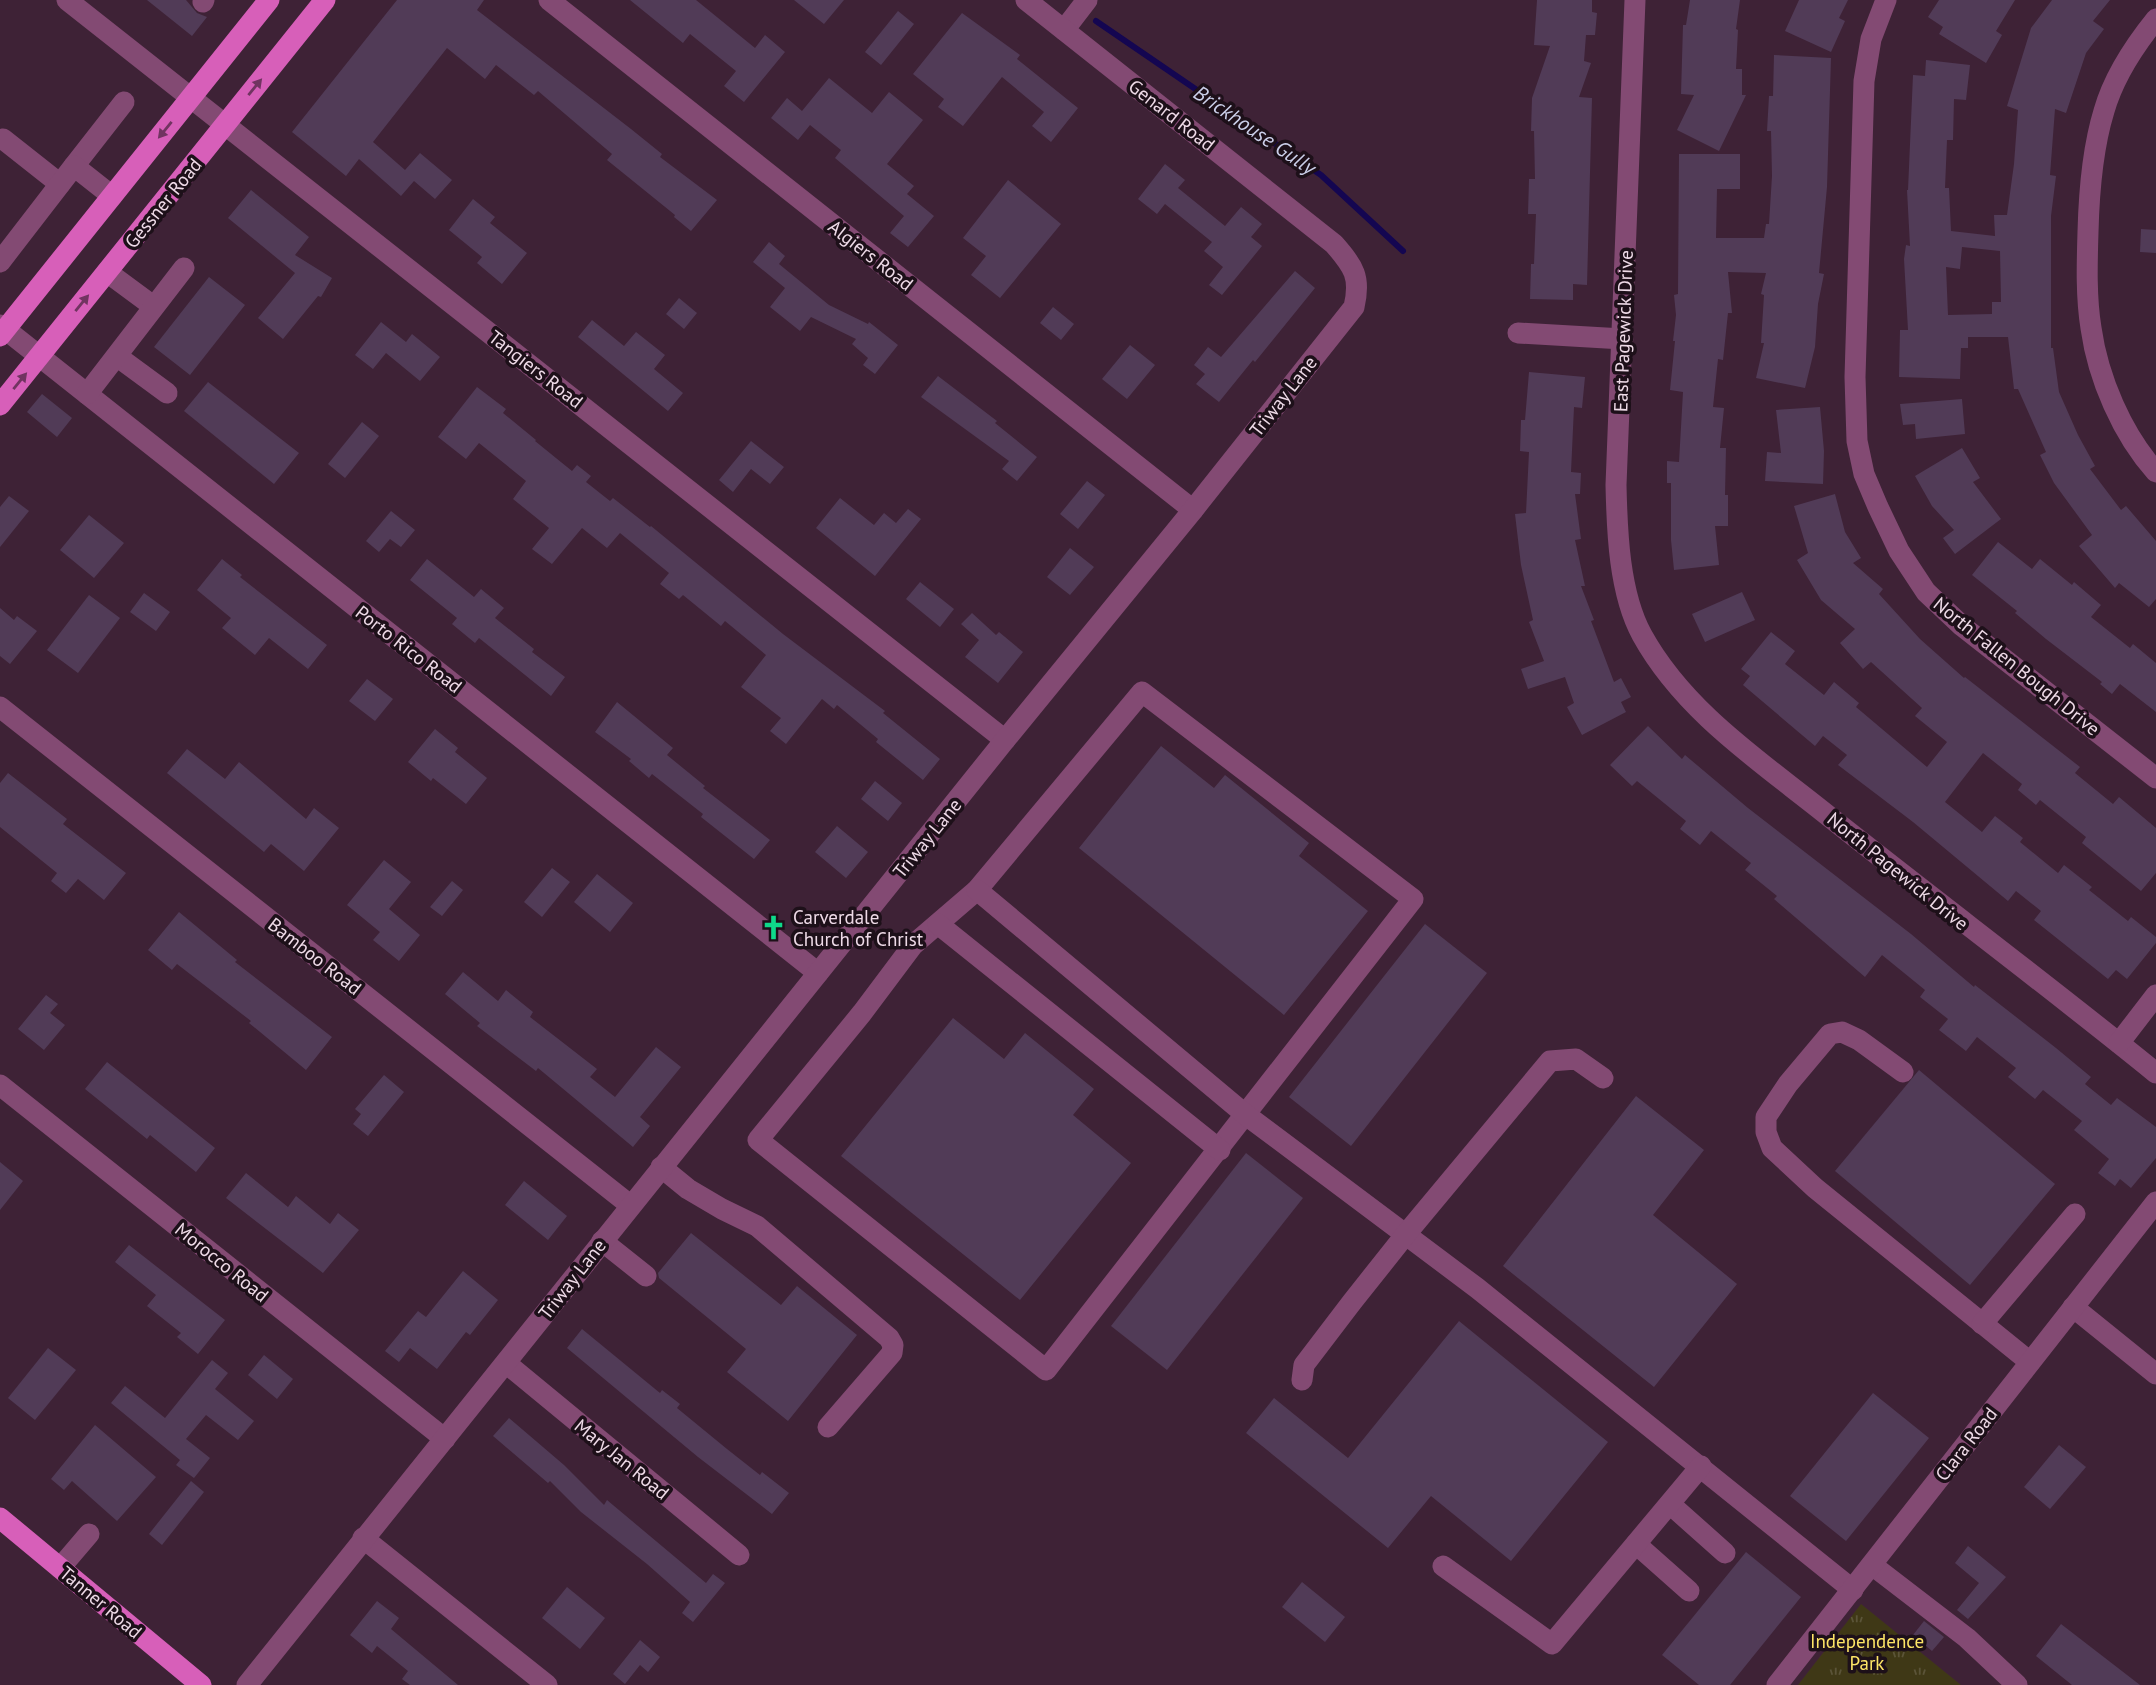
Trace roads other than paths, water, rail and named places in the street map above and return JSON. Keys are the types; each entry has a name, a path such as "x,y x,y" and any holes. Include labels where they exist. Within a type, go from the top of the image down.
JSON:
{"main road":[{"path":"2,330 269,0"},
{"name":"Gessner Road","path":"0,405 326,0"},
{"name":"Tanner Road","path":"0,1518 201,1685"}],"street":[{"name":"Tangiers Road","path":"67,0 1005,740"},
{"name":"Algiers Road","path":"549,0 1193,510"},
{"name":"Genard Road","path":"1026,0 1317,231"},
{"path":"1063,30 1087,0"},
{"name":"East Pagewick Drive","path":"1635,0 1616,485 1617,528 1624,584 1641,633 1655,655"},
{"name":"North Fallen Bough Drive","path":"1886,0 1871,39 1864,80 1855,377 1857,441 1864,474 1899,551 1926,592 1962,626 2156,778"},
{"path":"2156,19 2122,70 2104,109 2094,154 2087,276 2091,328 2102,373 2125,429 2156,472"},
{"path":"0,262 124,102"},
{"path":"3,139 60,184"},
{"path":"74,166 112,197"},
{"name":"Triway Lane","path":"247,1685 1354,307 1359,286 1351,264 1334,244 1317,231"},
{"path":"87,394 184,268"},
{"path":"107,272 153,306"},
{"name":"Porto Rico Road","path":"2,330 39,356 818,973"},
{"path":"1518,333 1623,339"},
{"path":"118,357 167,393"},
{"name":"North Pagewick Drive","path":"1655,655 1669,678 1712,722 2156,1073"},
{"path":"1142,692 1413,899 1046,1370 758,1140 862,1013 913,945 937,924 977,890 1142,692"},
{"name":"Bamboo Road","path":"0,707 630,1205"},
{"path":"977,890 1246,1115 1406,1234 1598,1383 1853,1590"},
{"path":"937,924 1220,1150"},
{"path":"2119,1043 2156,995"},
{"path":"1903,1072 1859,1040 1842,1032 1830,1034 1788,1084 1766,1117 1766,1132 1772,1148 1815,1188 2030,1362"},
{"path":"1302,1380 1304,1364 1406,1234 1550,1061 1576,1059 1603,1078"},
{"name":"Morocco Road","path":"0,1085 445,1439"},
{"path":"661,1167 688,1189 757,1226 879,1329 893,1345 892,1353 828,1426"},
{"name":"Clara Road","path":"1777,1685 2156,1202"},
{"path":"1982,1324 2075,1214"},
{"path":"602,1241 646,1276"},
{"path":"2073,1307 2156,1374"},
{"name":"Mary Jan Road","path":"506,1363 739,1555"},
{"path":"1443,1566 1552,1644 1701,1466"},
{"path":"1670,1504 1725,1553"},
{"path":"60,1568 89,1534"},
{"path":"363,1538 547,1685"},
{"path":"1636,1544 1689,1591"},
{"path":"1872,1565 1967,1638 2017,1685"}],"waterway":[{"name":"Brickhouse Gully","path":"1096,21 1321,175 1403,251"}],"place":[{"name":"Carverdale Church of Christ","path":"773,928"}],"park label":[{"name":"Independence Park","path":"1867,1652"}]}
